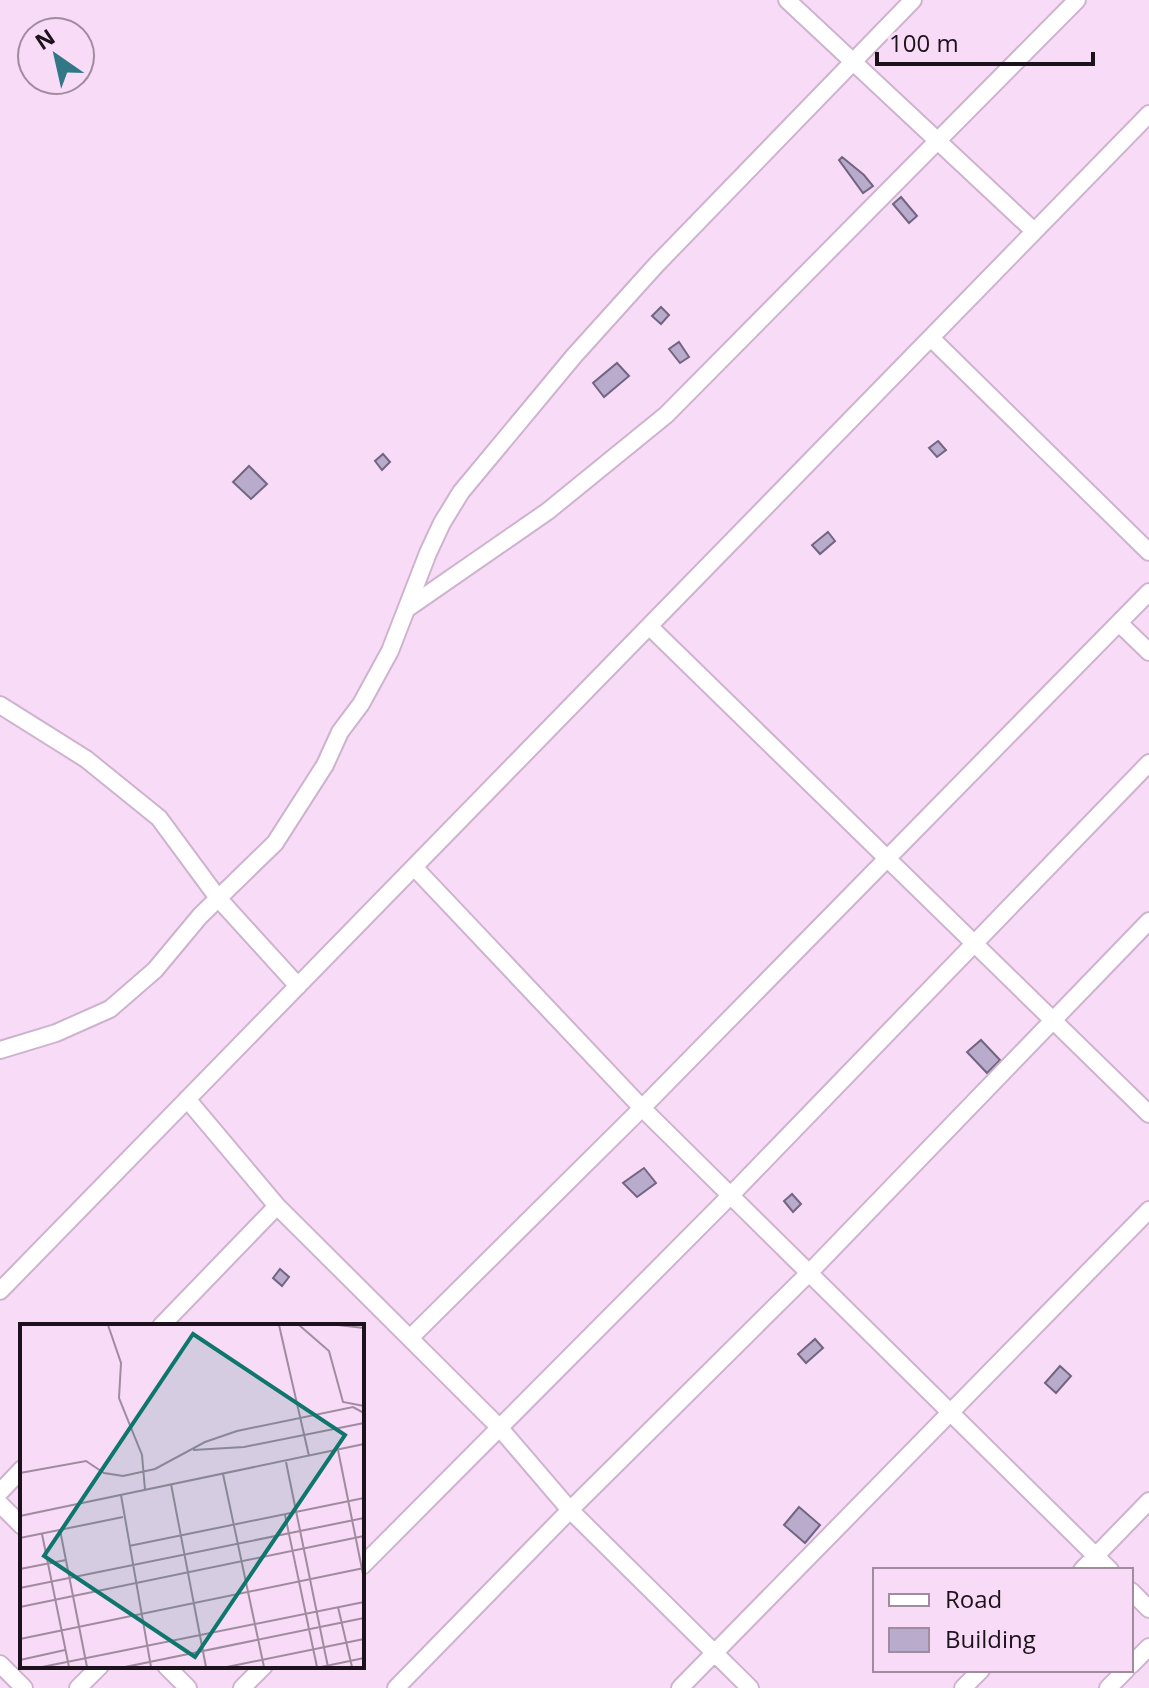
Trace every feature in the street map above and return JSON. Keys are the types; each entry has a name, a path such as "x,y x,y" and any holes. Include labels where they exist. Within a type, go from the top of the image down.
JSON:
{"street":[{"path":"787,0 1034,231"},
{"path":"0,1050 56,1033 110,1009 155,970 218,898 275,843 325,765 340,732 361,704 390,651 442,523 461,492 574,356 657,264 913,0"},
{"path":"408,608 548,511 666,415 1077,0"},
{"path":"0,1291 1149,114"},
{"path":"931,338 1149,552"},
{"path":"410,1338 642,1108 1149,592"},
{"path":"1119,623 1149,652"},
{"path":"650,627 1149,1114"},
{"path":"0,705 86,759 159,818 218,898 298,986"},
{"path":"364,1564 730,1196 1149,763"},
{"path":"414,867 642,1108 1108,1568"},
{"path":"396,1688 809,1273 1149,921"},
{"path":"187,1099 277,1206 499,1427 570,1510 750,1688"},
{"path":"163,1324 277,1206"},
{"path":"680,1688 1149,1210"},
{"path":"0,1492 20,1471"},
{"path":"1084,1568 1149,1501"},
{"path":"0,1504 20,1524"},
{"path":"1133,1593 1149,1609"},
{"path":"1133,1663 1149,1647"},
{"path":"0,1664 24,1688"},
{"path":"78,1688 98,1668"},
{"path":"168,1668 188,1688"},
{"path":"242,1688 262,1668"},
{"path":"963,1688 979,1672"},
{"path":"1108,1688 1124,1672"}],"building":[{"path":"842,157 873,186 863,193 839,160"},
{"path":"901,197 917,216 909,223 893,204"},
{"path":"661,307 669,315 661,324 652,316"},
{"path":"679,342 689,357 680,363 669,349"},
{"path":"617,363 629,376 604,397 593,383"},
{"path":"938,441 946,450 937,457 929,448"},
{"path":"383,454 390,462 382,470 375,461"},
{"path":"249,466 267,484 251,499 233,482"},
{"path":"828,532 835,541 820,554 812,545"},
{"path":"981,1040 1000,1060 987,1073 967,1052"},
{"path":"644,1168 656,1183 637,1197 623,1183"},
{"path":"792,1194 801,1204 793,1212 784,1201"},
{"path":"280,1269 289,1277 282,1286 273,1278"},
{"path":"815,1339 823,1348 806,1363 798,1354"},
{"path":"1060,1366 1071,1376 1056,1393 1045,1383"},
{"path":"799,1507 820,1525 805,1543 784,1525"}]}
